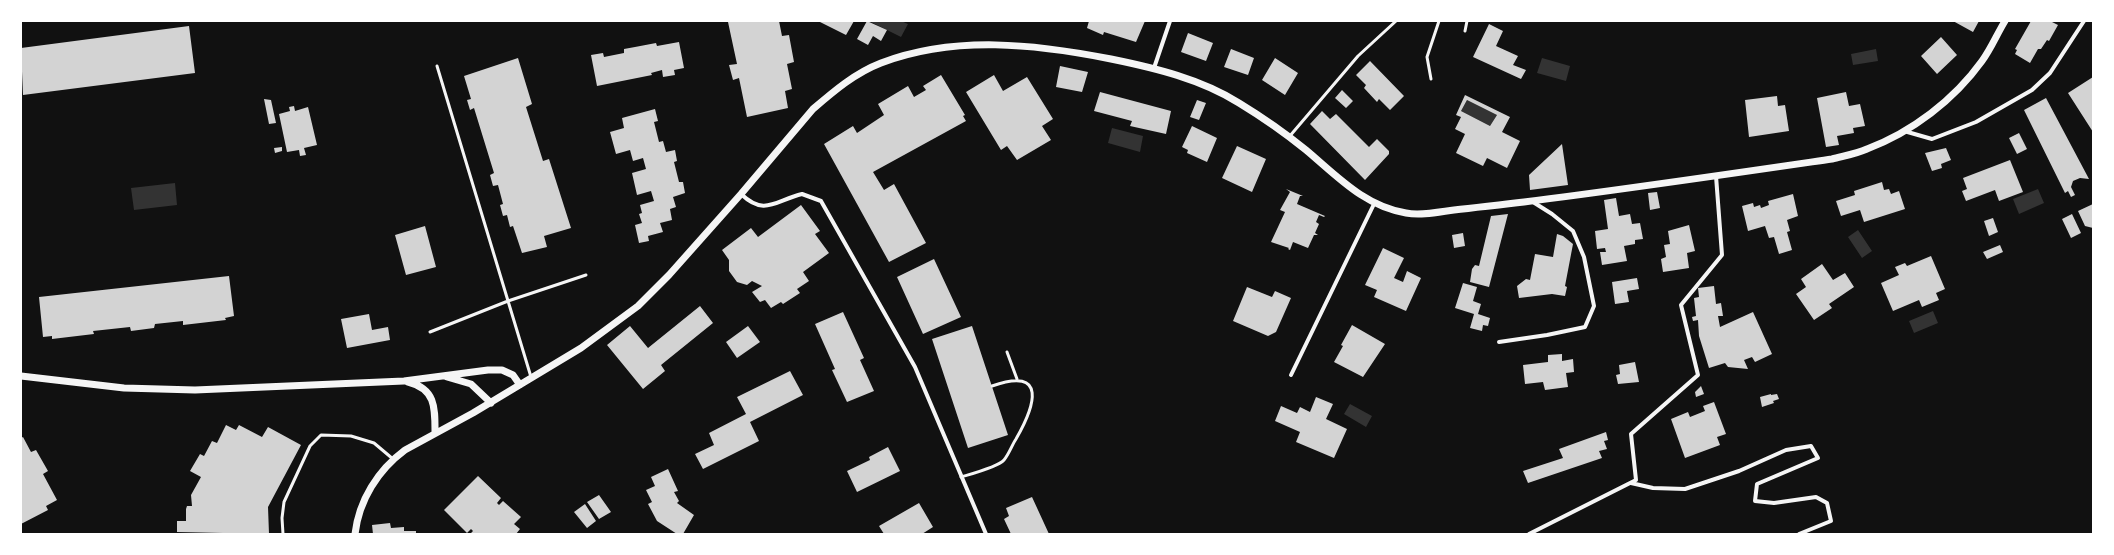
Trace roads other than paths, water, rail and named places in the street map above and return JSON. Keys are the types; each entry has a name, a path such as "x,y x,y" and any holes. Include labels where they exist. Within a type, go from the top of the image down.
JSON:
{"street":[{"path":"1154,68 1170,21"},
{"path":"355,534 361,505 380,474 392,459 435,433 491,403 581,348 638,306 669,275 814,109 834,90 878,64 903,55 932,49 989,44 1078,53 1154,68 1207,86 1236,101 1289,137 1354,191 1374,204 1392,211 1410,214 1436,213 1531,201 1832,159 1867,149 1904,131 1934,111 1959,89 1982,60 2005,21"},
{"path":"1904,131 1932,139 1976,122 2032,90 2050,73 2084,21"},
{"path":"1529,534 1636,480 1631,434 1698,375 1681,305 1722,255 1716,175"},
{"path":"741,194 749,202 759,206 780,203 802,194 821,201 915,367 986,534"},
{"path":"1499,342 1547,335 1585,327 1594,306 1584,257 1573,231 1552,214 1531,201"},
{"path":"1291,375 1374,204"},
{"path":"21,376 124,388 195,390 404,381 502,370 513,375 520,385"},
{"path":"444,376 470,384 491,403"},
{"path":"404,381 420,385 427,391 435,413 435,433"},
{"path":"1630,483 1653,488 1685,489 1739,471 1786,450 1811,446 1818,458 1757,484 1755,501 1774,503 1816,497 1827,503 1831,521 1800,534"}],"lane":[{"path":"1289,137 1358,56 1396,21"},
{"path":"1431,79 1427,57 1439,21"},
{"path":"1466,30 1468,21"},
{"path":"437,66 531,379"},
{"path":"430,332 508,301 586,275"},
{"path":"1008,352 1017,379"},
{"path":"962,477 1003,461 1026,423 1034,400 1032,389 1025,381 1017,379 992,386"},
{"path":"283,534 282,518 284,502 310,446 321,435 351,436 374,443 392,459"}]}
